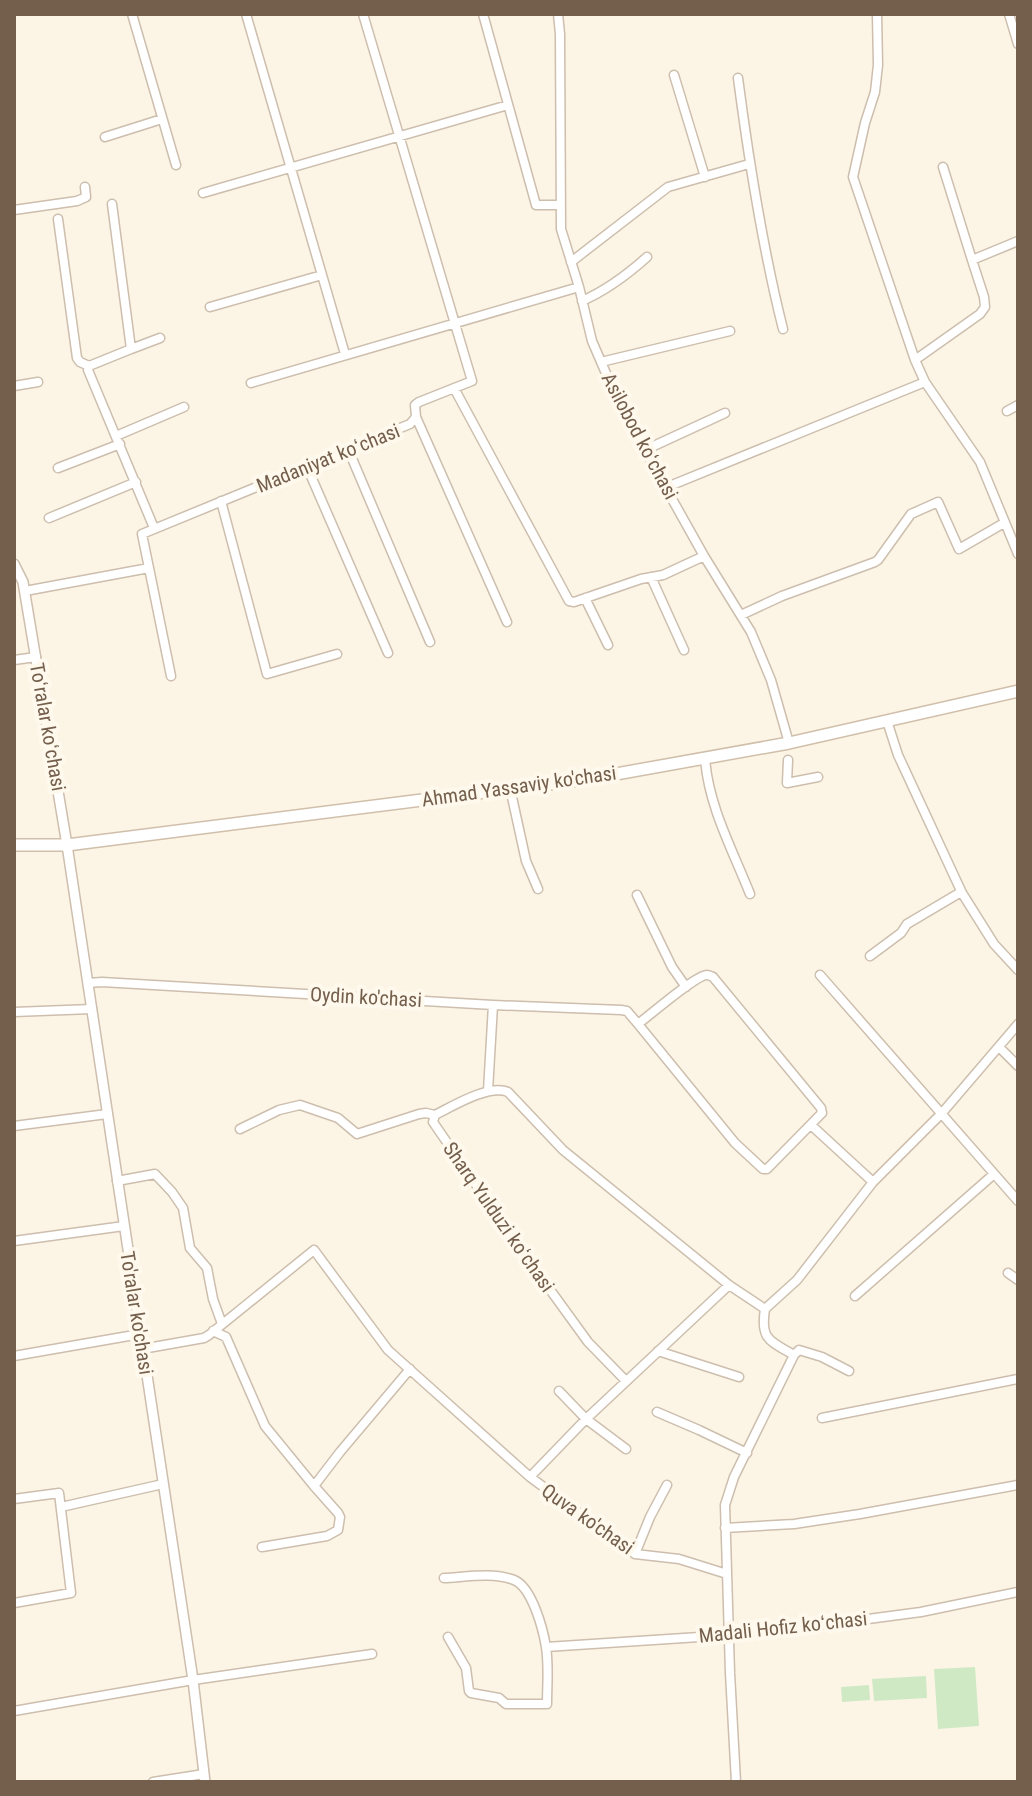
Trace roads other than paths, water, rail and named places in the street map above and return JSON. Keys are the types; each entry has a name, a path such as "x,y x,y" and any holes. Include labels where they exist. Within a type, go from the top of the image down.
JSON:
{"main road":[{"name":"Ahmad Yassaviy ko'chasi","path":"14,845 67,845 588,779 789,743 1018,691"}],"street":[{"path":"132,14 176,165"},
{"path":"246,14 345,354"},
{"path":"363,14 472,381 454,388 569,601 663,575 704,556"},
{"path":"483,14 536,205 560,205"},
{"name":"Asilobod koʻchasi","path":"558,14 561,229 592,341 621,408 704,556 751,632 771,680 789,743"},
{"path":"877,14 875,92 853,177 915,360 925,382 980,462 1018,554"},
{"path":"1009,14 1018,44"},
{"path":"674,75 705,177"},
{"path":"738,78 749,164 770,279 783,329"},
{"path":"203,193 508,105"},
{"path":"105,137 162,119"},
{"path":"571,262 668,187 749,164"},
{"path":"915,360 980,314 985,307 943,167"},
{"path":"14,210 77,201 86,197 85,187"},
{"path":"112,204 131,349"},
{"path":"58,219 80,362 89,366 160,338"},
{"path":"972,260 1018,241"},
{"path":"582,301 603,292 647,257"},
{"path":"210,307 322,275"},
{"path":"251,383 579,287"},
{"path":"601,362 730,331"},
{"path":"89,366 88,370 154,528 142,534 171,676"},
{"path":"14,386 38,382"},
{"path":"667,487 925,382"},
{"name":"Madaniyat koʻchasi","path":"154,528 410,424 416,417 415,405 454,388"},
{"path":"1007,411 1018,405"},
{"path":"58,468 184,407"},
{"path":"645,450 725,413"},
{"path":"416,417 507,622"},
{"path":"348,449 430,642"},
{"path":"307,467 388,653"},
{"path":"49,518 136,482"},
{"path":"221,501 267,674 337,654"},
{"path":"741,615 782,596 875,562 911,514 938,502 959,549 1004,523"},
{"name":"Toʻralar koʻchasi","path":"14,564 25,591 67,845"},
{"path":"25,591 149,568"},
{"path":"651,577 684,650"},
{"path":"585,598 608,645"},
{"path":"14,660 36,657"},
{"path":"887,721 898,755 961,892 994,944 1018,970"},
{"path":"705,758 706,775 720,819 750,894"},
{"path":"788,760 787,783 818,777"},
{"path":"510,788 526,861 538,889"},
{"name":"To'ralar ko'chasi","path":"67,845 193,1680 204,1778"},
{"path":"870,956 901,933 907,924 961,892"},
{"path":"637,895 672,967 686,987"},
{"path":"638,1024 704,975 713,977 821,1108 822,1113 811,1125 873,1182"},
{"path":"820,975 1018,1201"},
{"name":"Oydin ko'chasi","path":"88,983 627,1011 735,1143 763,1169 767,1169 811,1125"},
{"path":"493,1005 488,1091 501,1089 508,1092 563,1150 729,1285 765,1309"},
{"path":"14,1012 92,1009"},
{"path":"794,1355 768,1339 763,1330 765,1309 797,1280 873,1182 942,1113 1018,1024"},
{"path":"999,1047 1018,1066"},
{"name":"Sharq Yulduzi koʻchasi","path":"488,1091 435,1115 433,1122 588,1342 626,1381"},
{"path":"240,1129 279,1110 300,1105 338,1118 357,1134 419,1114 435,1115"},
{"path":"14,1126 107,1114"},
{"path":"117,1181 155,1174 172,1192 183,1208 190,1248 207,1268 222,1324 204,1338 142,1349"},
{"path":"855,1296 994,1174"},
{"path":"14,1241 124,1226"},
{"name":"Quva ko'chasi","path":"222,1324 314,1250 388,1350 530,1477 635,1554 679,1559 727,1574"},
{"path":"1008,1273 1018,1280"},
{"path":"530,1477 586,1419 729,1285"},
{"path":"213,1331 226,1337 270,1435 340,1517 338,1530 327,1536 262,1547"},
{"path":"14,1356 140,1334"},
{"path":"736,1782 725,1528 728,1492 799,1350 822,1357 849,1371"},
{"path":"658,1351 739,1377"},
{"path":"314,1486 410,1369"},
{"path":"822,1418 1018,1379"},
{"path":"559,1391 586,1419 626,1449"},
{"path":"657,1412 747,1453"},
{"path":"61,1507 163,1484"},
{"path":"635,1554 667,1485"},
{"path":"725,1528 794,1524 1018,1485"},
{"path":"14,1499 59,1493 71,1593 14,1603"},
{"path":"444,1578 488,1576 517,1581 529,1594 546,1647 547,1704 506,1704 499,1698 469,1691 466,1668 448,1637"},
{"name":"Madali Hofiz koʻchasi","path":"546,1647 730,1635 921,1612 1018,1592"},
{"path":"14,1711 193,1680 372,1654"},
{"path":"153,1782 204,1778"}]}
